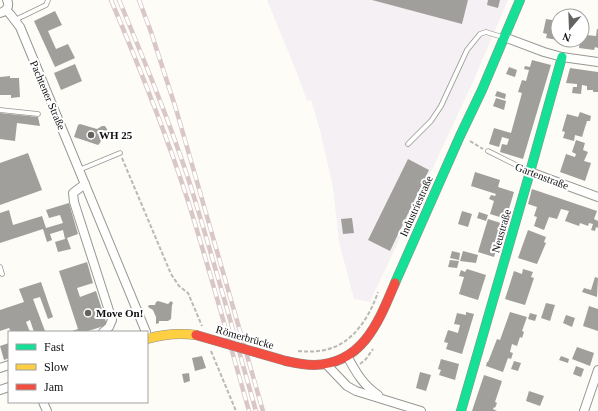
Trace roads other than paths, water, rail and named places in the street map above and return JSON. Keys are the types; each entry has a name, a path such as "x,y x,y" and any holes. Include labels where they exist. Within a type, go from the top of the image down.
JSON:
{"street":[{"path":"3,11 8,5 7,0"},
{"name":"Industriestraße","path":"286,361 304,365 326,364 347,356 362,344 372,332 381,316 482,90 520,0"},
{"name":"Pachtener Straße","path":"3,11 15,20 20,28 145,331"},
{"path":"504,37 562,57 598,62"},
{"name":"Neustraße","path":"461,411 562,57"},
{"name":"Gartenstraße","path":"530,172 598,197"},
{"path":"85,184 73,192 74,202 112,320 109,327 104,331"},
{"name":"Römerbrücke","path":"148,336 171,333 196,335 286,361"},
{"path":"347,356 359,377 369,389 385,400"},
{"path":"326,364 347,386 421,411"},
{"path":"584,411 598,370"}],"lane":[{"path":"15,20 46,5 48,0"},
{"path":"408,144 431,121 441,106 467,50 480,34 486,32 504,37"},
{"path":"0,110 38,114"},
{"name":"Gartenstraße","path":"488,151 519,168 530,172"},
{"path":"79,170 120,153"},
{"path":"0,267 2,274"}],"railway":[{"path":"111,0 152,100 180,176 249,411"},
{"path":"119,0 165,113 189,181 256,411"},
{"path":"139,0 176,109 263,411"}],"place":[{"name":"WH 25","path":"91,135"},
{"name":"Move On!","path":"88,313"}]}
